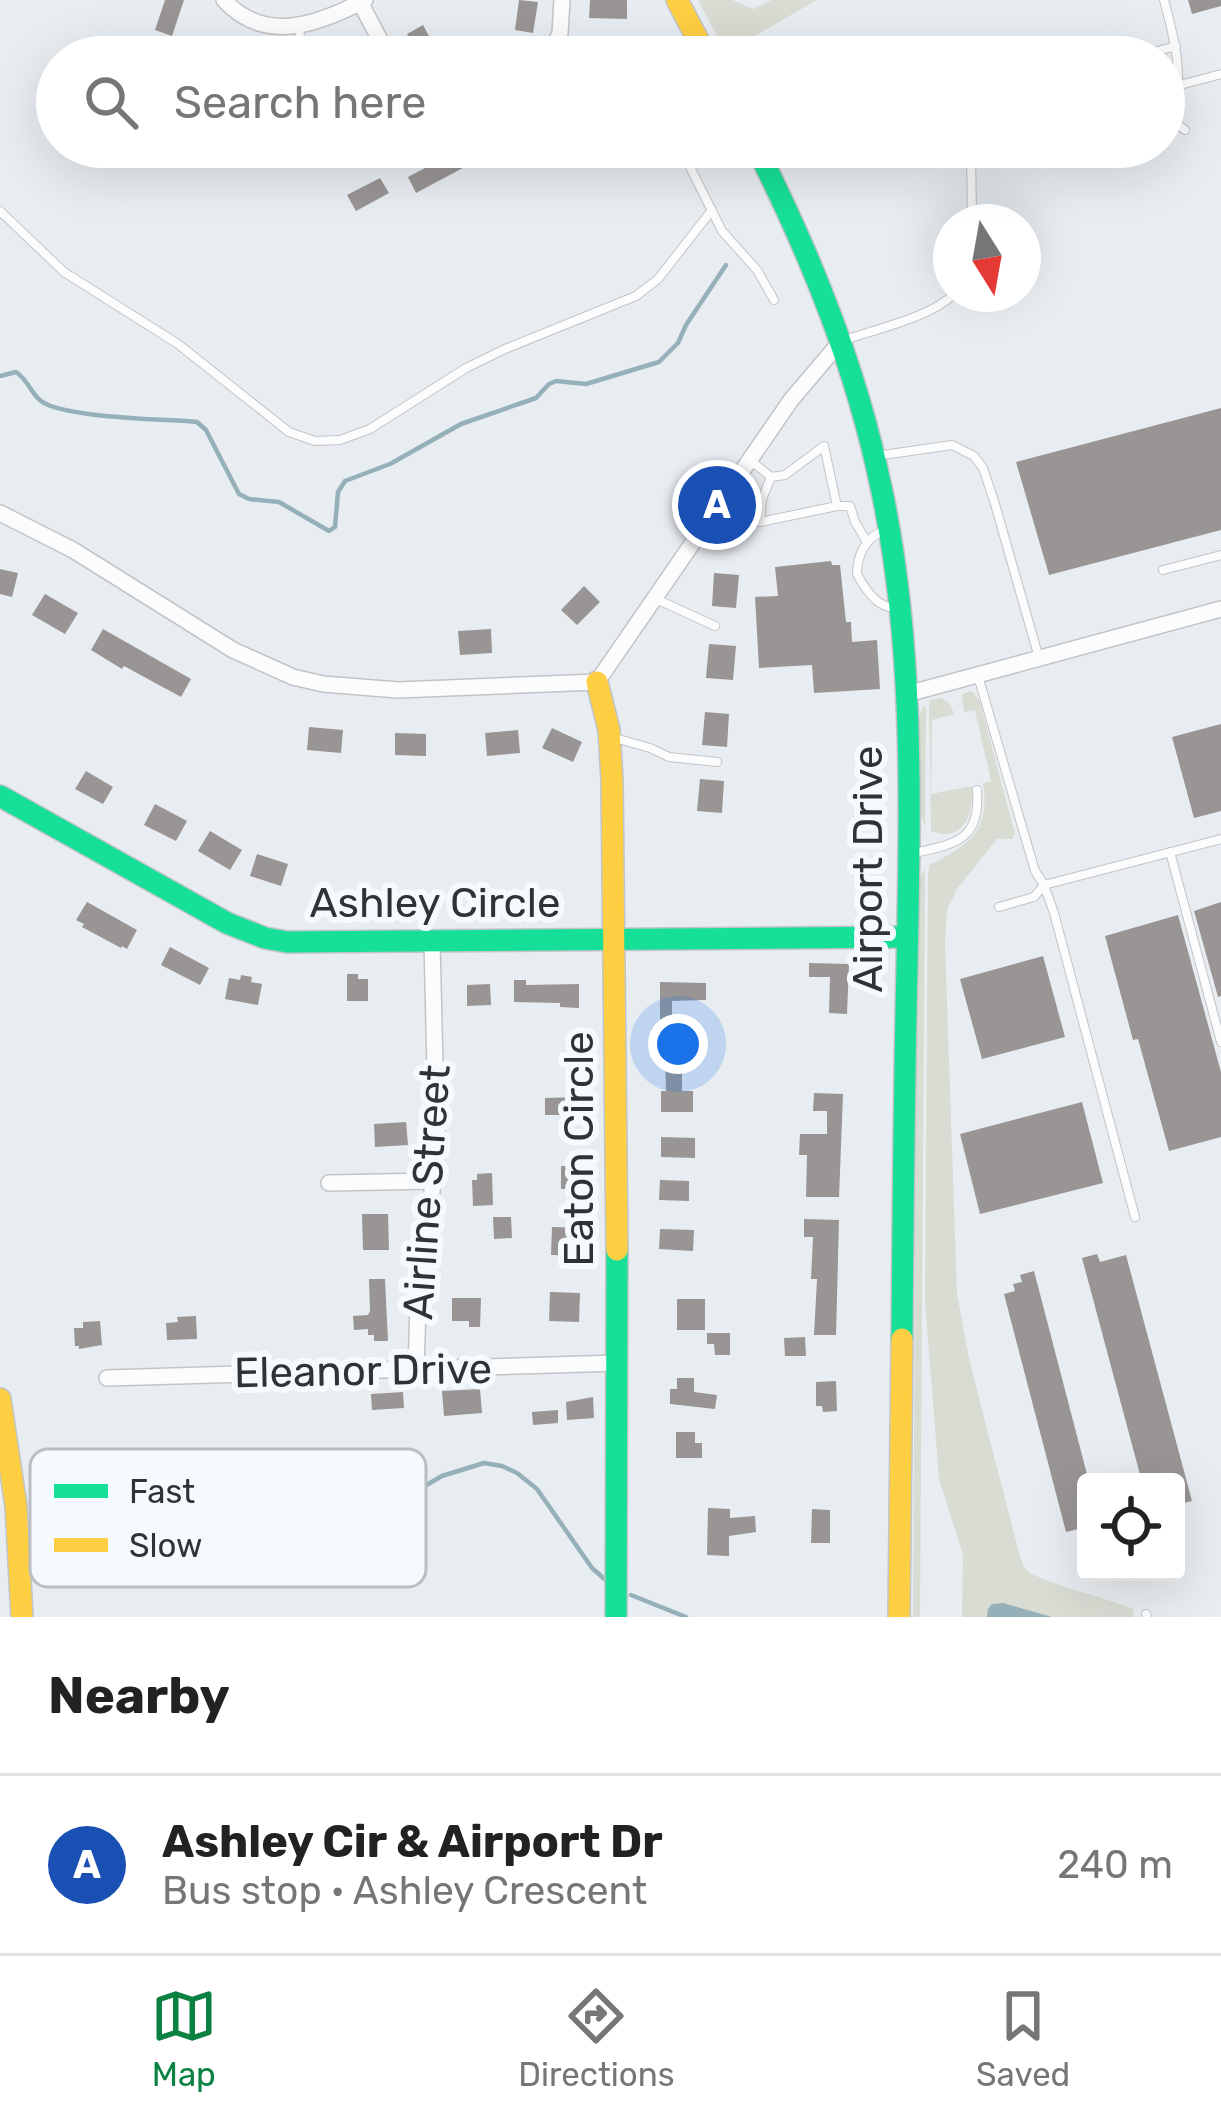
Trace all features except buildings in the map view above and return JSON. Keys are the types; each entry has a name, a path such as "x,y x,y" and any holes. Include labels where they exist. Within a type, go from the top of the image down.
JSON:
{"main road":[{"path":"677,0 696,36"},
{"name":"Airport Drive","path":"766,168 820,279 841,341 874,456 900,608 907,694 907,937 899,1617"},
{"name":"Eaton Circle","path":"597,682 609,720 616,940 616,1617"},
{"name":"Ashley Circle","path":"0,796 244,931 286,942 907,937"},
{"path":"0,1399 16,1505 22,1617"}],"street":[{"path":"224,0 237,12 273,26 327,20 362,1 379,36"},
{"path":"559,36 562,0"},
{"path":"0,513 73,550 233,650 293,677 323,685 398,690 597,682 749,459 841,341"},
{"path":"907,694 1221,609"},
{"name":"Airline Street","path":"416,1369 418,1305 434,1181 437,1082 432,942"},
{"path":"328,1183 434,1181"},
{"name":"Eleanor Drive","path":"107,1378 618,1363"}],"lane":[{"path":"1164,0 1173,36"},
{"path":"299,26 300,36"},
{"path":"1185,84 1221,74"},
{"path":"691,168 732,245 757,270 774,300"},
{"path":"971,168 972,204"},
{"path":"0,211 64,272 178,344 289,432 315,441 340,440 370,429 485,358 636,296 658,279 712,210"},
{"path":"841,341 933,308"},
{"path":"874,456 952,445 974,456 990,488 1039,658"},
{"path":"749,459 771,477 784,475 824,446 837,506"},
{"path":"771,477 760,522 850,506 867,542"},
{"path":"889,530 877,532 867,542 858,563 859,579 885,608 900,608"},
{"path":"1163,570 1221,556"},
{"path":"654,598 715,626"},
{"path":"978,675 1035,871 1044,885 1135,1217"},
{"path":"610,737 669,757 717,762"},
{"path":"907,854 953,845 971,830 979,809 977,790"},
{"path":"999,907 1034,897 1044,885 1221,838"},
{"path":"1171,852 1221,1042"}],"shaded area":[{"path":"698,0 732,0 753,9 771,0 817,0 755,36 717,36"},
{"path":"969,691 980,702 1015,834 1012,839 997,839 957,889 947,910 957,1294 970,1363 1023,1565 1046,1580 1133,1609 1134,1617 962,1617 963,1555 939,1479 925,1301 928,878 929,865 974,835 983,813 983,783 991,781 975,710 964,712 962,695"},
{"path":"941,698 954,714 932,720 931,794 972,786 965,824 942,834 931,831 929,705 930,700"},
{"path":"923,706 926,708 925,827 918,807"},
{"path":"925,869 920,1617 913,1617 917,894"}],"water":[{"path":"992,1604 1052,1617 987,1617"}],"waterway":[{"path":"0,376 16,372 41,401 70,411 197,422 206,430 239,494 279,502 329,531 335,527 338,492 345,481 390,464 461,424 536,398 556,381 586,384 659,362 678,343 726,265"},
{"path":"426,1485 484,1463 517,1473 537,1489 592,1568 608,1582"},
{"path":"631,1595 686,1617"}],"traffic: fast":[{"path":"766,168 813,271 859,399 881,487 900,606 909,786 902,1339"},
{"path":"0,796 227,923 287,942 907,937"},
{"path":"616,1617 617,1250"}],"traffic: slow":[{"path":"677,0 696,36"},
{"path":"597,682 609,730 612,780 617,1250"},
{"path":"899,1617 902,1339"},
{"path":"0,1399 16,1506 22,1617"}],"place":[{"name":"Ashley Cir & Airport Dr","path":"717,505"}]}
